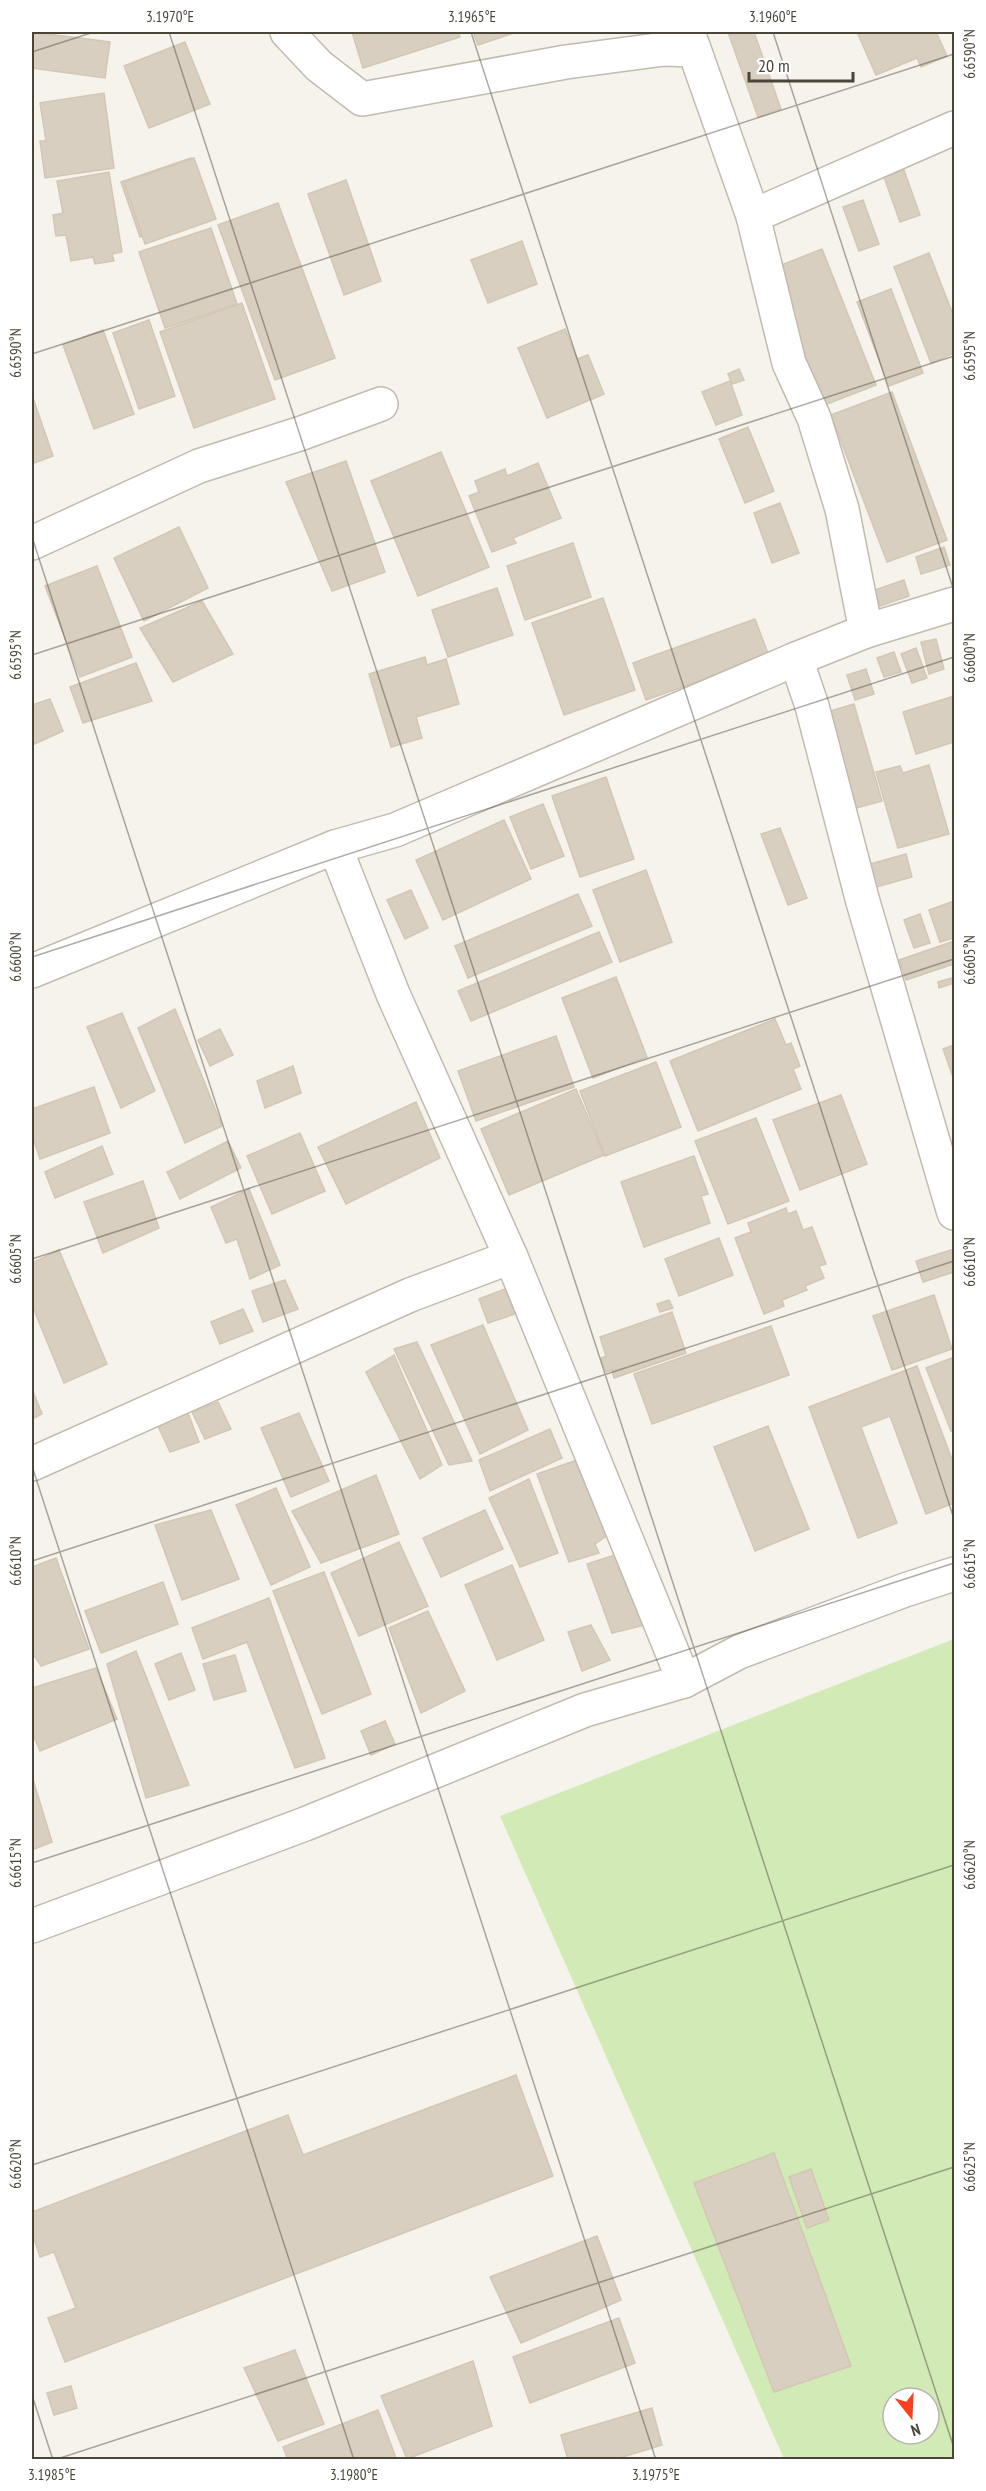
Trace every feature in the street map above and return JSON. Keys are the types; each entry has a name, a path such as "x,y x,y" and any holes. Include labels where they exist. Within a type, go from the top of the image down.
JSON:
{"street":[{"path":"287,32 319,66 363,99 566,62 664,49 691,41 753,216 789,363 814,418 842,509 866,631"},
{"path":"753,216 954,128"},
{"path":"32,543 199,466 302,434 381,404"},
{"path":"32,971 335,847 395,830 866,631 954,604"},
{"path":"796,659 812,706 863,902 954,1213"},
{"path":"335,847 393,994 511,1257 684,1681"},
{"path":"32,1464 410,1295 511,1257"},
{"path":"32,1926 305,1824 585,1710 684,1681 739,1652 954,1574"}],"green space":[{"path":"954,1639 954,2459 784,2459 500,1816"}],"building":[{"path":"32,32 110,42 105,78 32,68"},
{"path":"352,32 458,32 460,37 363,68"},
{"path":"473,32 517,32 478,45"},
{"path":"728,32 754,32 781,109 758,117"},
{"path":"857,32 936,32 947,56 921,67 917,58 876,75"},
{"path":"185,42 210,104 149,128 124,66"},
{"path":"104,93 114,168 45,178 40,141 46,141 40,103"},
{"path":"191,158 211,213 140,237 121,182"},
{"path":"194,158 216,219 145,244 124,182"},
{"path":"904,170 920,215 900,222 884,177"},
{"path":"109,172 122,252 112,254 114,261 95,264 93,257 71,261 66,235 56,236 53,215 63,213 57,181"},
{"path":"346,180 381,281 344,295 308,194"},
{"path":"863,200 879,244 859,251 843,207"},
{"path":"278,203 335,358 275,380 218,225"},
{"path":"211,228 237,304 165,328 139,252"},
{"path":"522,241 537,284 488,303 471,260"},
{"path":"822,249 876,385 822,406 769,270"},
{"path":"929,253 954,317 954,353 931,363 894,267"},
{"path":"891,289 923,373 889,386 857,302"},
{"path":"242,303 275,399 194,428 160,332"},
{"path":"149,320 175,396 139,409 113,333"},
{"path":"565,329 577,359 588,355 604,394 547,418 518,348"},
{"path":"103,330 134,414 94,429 63,345"},
{"path":"739,369 744,380 732,384 728,374"},
{"path":"730,381 742,415 716,425 702,392"},
{"path":"892,392 947,540 887,562 831,415"},
{"path":"32,395 53,456 32,464"},
{"path":"748,427 774,491 745,503 719,439"},
{"path":"441,452 489,567 418,596 371,481"},
{"path":"346,461 385,572 332,591 286,482"},
{"path":"538,463 561,518 513,538 516,543 492,552 469,496 479,492 475,481 505,469 507,476"},
{"path":"780,503 799,553 772,563 754,513"},
{"path":"179,527 208,588 144,621 114,558"},
{"path":"573,543 591,597 525,620 507,566"},
{"path":"944,547 950,565 921,574 916,557"},
{"path":"97,566 132,657 80,677 45,586"},
{"path":"904,580 909,596 880,606 875,590"},
{"path":"497,588 513,635 448,657 432,610"},
{"path":"603,598 635,690 564,715 532,623"},
{"path":"202,601 233,654 173,682 140,628"},
{"path":"755,619 769,656 646,700 633,663"},
{"path":"936,639 944,669 929,674 921,642"},
{"path":"916,648 927,678 912,683 901,654"},
{"path":"894,652 901,672 884,677 877,658"},
{"path":"425,657 427,665 446,659 459,704 416,717 422,738 391,747 369,674"},
{"path":"136,663 152,701 83,723 70,687"},
{"path":"866,669 874,694 855,700 847,675"},
{"path":"954,696 954,742 916,754 903,712"},
{"path":"50,699 63,731 32,745 32,705"},
{"path":"854,704 882,801 856,808 827,712"},
{"path":"929,765 949,834 898,848 876,772 900,766 903,773"},
{"path":"606,777 634,859 580,877 552,796"},
{"path":"543,804 564,856 531,869 510,817"},
{"path":"504,820 531,879 443,920 416,860"},
{"path":"780,828 807,898 788,905 761,834"},
{"path":"906,854 912,877 876,887 870,864"},
{"path":"646,870 672,942 620,962 593,890"},
{"path":"411,890 428,928 405,939 387,900"},
{"path":"578,894 592,926 468,978 455,946"},
{"path":"954,901 954,938 940,942 929,910"},
{"path":"920,914 930,943 914,948 904,920"},
{"path":"599,932 612,962 471,1021 458,991"},
{"path":"954,941 954,964 906,980 899,960"},
{"path":"616,977 647,1057 593,1078 562,998"},
{"path":"952,978 954,983 939,988 938,982"},
{"path":"175,1009 222,1126 185,1143 138,1028"},
{"path":"122,1013 155,1091 121,1108 87,1027"},
{"path":"775,1019 786,1045 791,1043 800,1066 793,1069 801,1089 698,1131 670,1061"},
{"path":"220,1029 233,1055 210,1066 198,1040"},
{"path":"556,1036 574,1087 476,1121 458,1071"},
{"path":"954,1045 954,1080 943,1049"},
{"path":"656,1062 681,1127 605,1156 580,1091"},
{"path":"293,1066 301,1093 265,1108 257,1081"},
{"path":"94,1087 110,1133 40,1159 32,1135 32,1109"},
{"path":"576,1089 604,1155 509,1195 481,1129"},
{"path":"841,1095 867,1164 800,1190 773,1120"},
{"path":"416,1102 440,1158 346,1204 318,1147"},
{"path":"756,1118 789,1201 728,1224 695,1141"},
{"path":"300,1133 325,1191 272,1214 247,1156"},
{"path":"228,1141 241,1168 180,1199 167,1172"},
{"path":"102,1146 113,1174 55,1198 45,1172"},
{"path":"694,1156 708,1194 701,1196 710,1223 644,1247 621,1182"},
{"path":"143,1181 159,1228 103,1253 84,1202"},
{"path":"249,1189 280,1265 250,1279 237,1239 226,1243 211,1207"},
{"path":"786,1208 788,1214 796,1211 803,1230 812,1227 826,1264 819,1266 824,1278 805,1286 807,1290 782,1300 784,1306 764,1314 735,1238 751,1232 748,1223"},
{"path":"719,1238 733,1275 679,1296 665,1259"},
{"path":"954,1249 954,1272 923,1282 916,1261"},
{"path":"59,1250 107,1364 64,1383 32,1305 32,1263"},
{"path":"285,1280 298,1309 263,1322 252,1291"},
{"path":"505,1289 515,1314 488,1323 479,1299"},
{"path":"934,1295 952,1349 892,1370 873,1316"},
{"path":"669,1300 673,1308 660,1312 657,1304"},
{"path":"243,1309 253,1331 220,1344 211,1322"},
{"path":"672,1312 686,1353 614,1378 612,1370 606,1372 601,1358 606,1356 600,1337"},
{"path":"483,1325 528,1430 480,1454 431,1345"},
{"path":"771,1326 789,1375 652,1424 634,1374"},
{"path":"417,1342 472,1461 449,1465 394,1349"},
{"path":"394,1355 442,1465 420,1479 366,1372"},
{"path":"954,1357 954,1430 951,1431 926,1368"},
{"path":"917,1366 954,1465 954,1503 926,1514 890,1416 861,1427 897,1523 858,1538 809,1407"},
{"path":"32,1389 42,1414 32,1419"},
{"path":"218,1402 231,1429 205,1439 192,1412"},
{"path":"188,1413 199,1442 170,1452 158,1426"},
{"path":"299,1413 329,1481 291,1497 261,1428"},
{"path":"768,1426 809,1529 755,1551 714,1447"},
{"path":"550,1429 562,1458 490,1491 479,1460"},
{"path":"577,1460 608,1535 595,1544 599,1553 569,1562 537,1474"},
{"path":"376,1475 399,1534 321,1563 292,1511"},
{"path":"529,1479 558,1553 520,1567 489,1498"},
{"path":"276,1488 310,1567 271,1585 236,1505"},
{"path":"211,1510 239,1579 182,1600 155,1525"},
{"path":"485,1510 503,1549 441,1577 423,1538"},
{"path":"399,1542 428,1606 359,1636 331,1573"},
{"path":"624,1552 649,1624 612,1633 587,1564"},
{"path":"56,1558 89,1649 41,1666 32,1652 32,1567"},
{"path":"512,1565 544,1640 497,1660 465,1585"},
{"path":"324,1572 371,1694 322,1714 273,1591"},
{"path":"163,1582 178,1624 101,1653 85,1611"},
{"path":"269,1598 325,1758 295,1768 247,1642 203,1659 192,1628"},
{"path":"428,1611 465,1691 421,1713 389,1628"},
{"path":"591,1625 610,1660 582,1671 568,1632"},
{"path":"136,1651 189,1785 146,1798 107,1664"},
{"path":"181,1653 195,1690 169,1700 155,1664"},
{"path":"235,1655 246,1691 214,1700 203,1664"},
{"path":"96,1668 117,1719 40,1751 32,1732 32,1688"},
{"path":"385,1721 395,1744 371,1755 361,1731"},
{"path":"32,1776 52,1842 32,1850"},
{"path":"516,2075 553,2176 65,2362 48,2318 76,2308 54,2252 40,2257 32,2233 32,2212 288,2115 303,2155"},
{"path":"774,2153 851,2366 774,2392 694,2183"},
{"path":"811,2169 829,2220 807,2228 789,2177"},
{"path":"597,2236 621,2300 521,2343 490,2277"},
{"path":"619,2318 635,2363 530,2403 513,2357"},
{"path":"295,2350 324,2424 278,2441 244,2368"},
{"path":"473,2361 492,2426 407,2459 381,2396"},
{"path":"71,2386 77,2408 54,2415 47,2393"},
{"path":"652,2408 662,2445 613,2460 568,2460 561,2435"},
{"path":"378,2410 396,2458 391,2460 288,2460 283,2447"}]}
